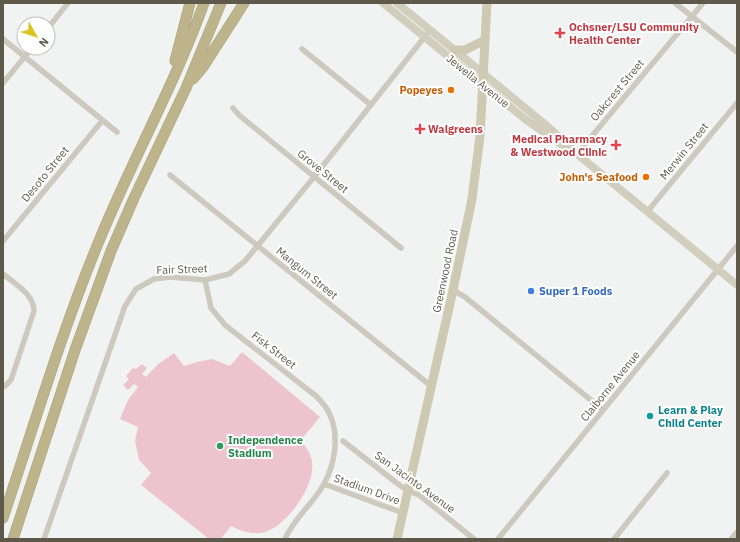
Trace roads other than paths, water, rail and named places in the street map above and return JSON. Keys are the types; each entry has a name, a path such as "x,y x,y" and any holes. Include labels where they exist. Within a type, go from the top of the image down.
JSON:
{"highway":[{"path":"168,88 190,3"},
{"path":"3,518 83,282 111,212 168,88 204,3"},
{"path":"13,539 75,350 111,251 134,198 186,88 221,3"},
{"path":"186,88 203,67 244,3"}],"main road":[{"name":"Jewella Avenue","path":"383,3 454,50 546,125 577,154 737,285"},
{"name":"Jewella Avenue","path":"397,3 483,85 556,142 577,154"},
{"name":"Greenwood Road","path":"397,539 471,205 477,164 484,74 486,3"},
{"path":"454,50 465,50 485,40"}],"street":[{"path":"56,18 68,3"},
{"path":"675,3 737,52"},
{"name":"Oakcrest Street","path":"577,154 704,3"},
{"name":"Fair Street","path":"44,539 125,306 132,294 136,289 154,279 170,278 205,280 229,274 245,261 428,34"},
{"path":"3,39 117,132"},
{"path":"302,49 371,105"},
{"path":"3,83 25,57"},
{"name":"Merwin Street","path":"647,212 737,103"},
{"name":"Grove Street","path":"233,108 239,115 401,248"},
{"name":"Desoto Street","path":"3,241 102,120"},
{"name":"Mangum Street","path":"170,175 431,386"},
{"name":"Claiborne Avenue","path":"498,539 737,246"},
{"path":"3,274 29,296 34,307 34,311 10,380 4,386"},
{"name":"Fisk Street","path":"205,280 211,308 225,325 316,396 329,412 334,427 335,442 332,462 324,484 294,522 285,539"},
{"path":"453,290 465,297 603,410"},
{"name":"San Jacinto Avenue","path":"343,441 398,484 408,491 419,495 474,539"},
{"path":"614,539 667,473"},
{"name":"Stadium Drive","path":"324,484 403,513"},
{"path":"731,539 737,532"}],"place":[{"name":"Ochsner/LSU Community Health Center","path":"560,33"},
{"name":"Popeyes","path":"451,90"},
{"name":"Walgreens","path":"420,129"},
{"name":"Medical Pharmacy & Westwood Clinic","path":"616,145"},
{"name":"John's Seafood","path":"646,177"},
{"name":"Super 1 Foods","path":"531,291"},
{"name":"Learn & Play Child Center","path":"650,416"},
{"name":"Independence Stadium","path":"220,446"}]}
